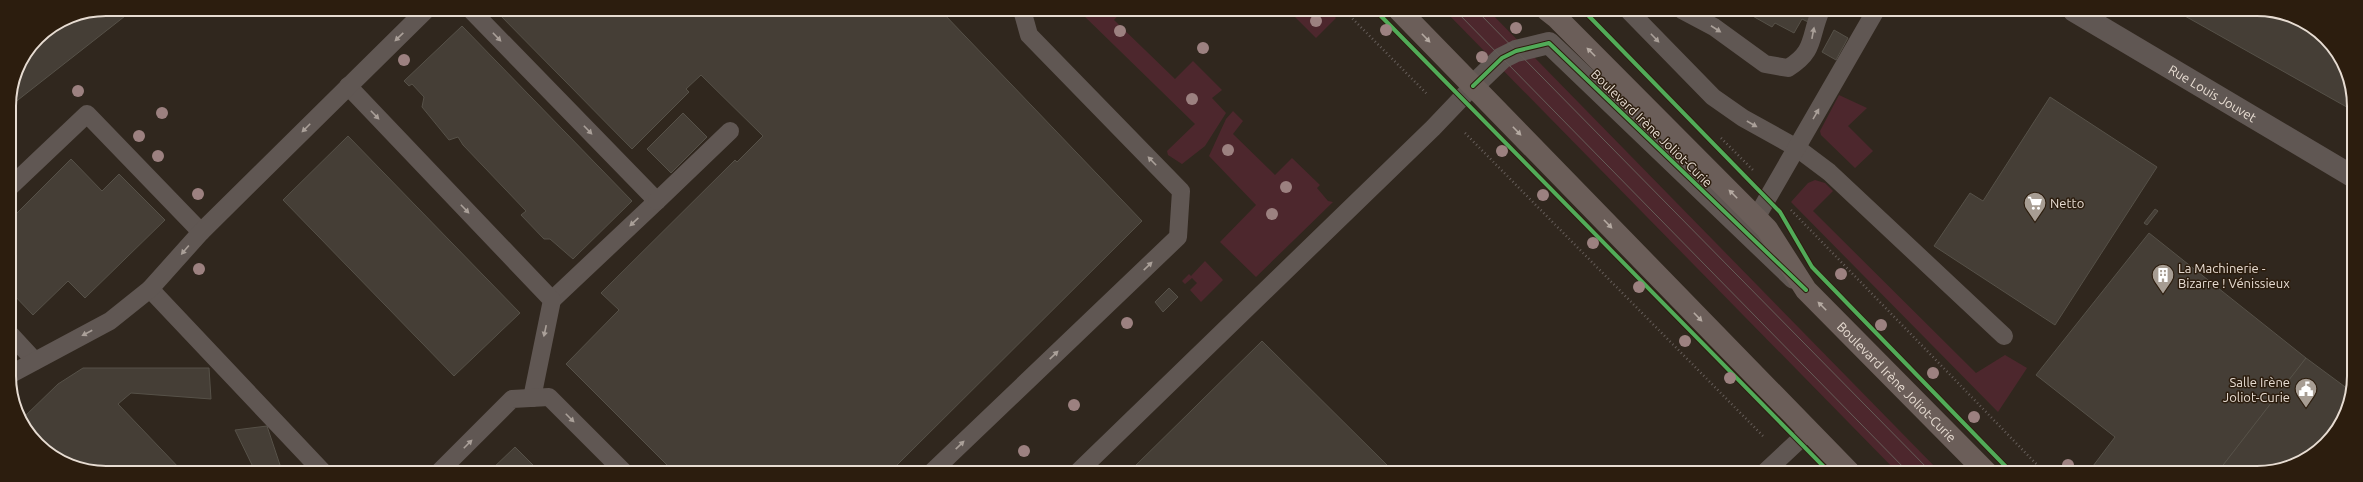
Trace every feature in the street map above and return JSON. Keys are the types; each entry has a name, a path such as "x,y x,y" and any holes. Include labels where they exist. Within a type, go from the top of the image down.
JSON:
{"main road":[{"path":"1405,16 1843,466"},
{"name":"Boulevard Irène Joliot-Curie","path":"1555,16 1767,229 1806,290 1981,466"}],"street":[{"name":"Rue Louis Jouvet","path":"2082,16 2347,173"},
{"name":"Boulevard Irène Joliot-Curie","path":"1473,86 1502,58 1516,51 1549,42 1806,290"}],"lane":[{"path":"16,371 110,321 150,289 201,232 420,16"},
{"path":"477,16 657,201"},
{"path":"938,466 1178,237 1181,191 1029,35 1024,16"},
{"path":"1634,16 1713,97 1743,118 1797,148 1829,172 2004,336"},
{"path":"1693,16 1714,27 1766,64 1788,68 1803,59 1811,46 1815,25 1819,16"},
{"path":"1756,218 1873,16"},
{"path":"348,86 552,300"},
{"path":"1084,466 1473,86"},
{"path":"16,181 87,114 201,232"},
{"path":"532,398 552,300 730,131"},
{"path":"150,289 317,466"},
{"path":"16,340 35,361"},
{"path":"445,466 512,399 549,397 618,466"},
{"path":"1772,466 1809,431"}],"path":[{"path":"1350,16 1783,456"},
{"path":"1602,16 1607,21"},
{"path":"1717,133 2038,466"}],"shaded area":[{"path":"1084,16 1118,16 1114,20 1175,79 1193,61 1222,90 1212,98 1226,113 1205,146 1182,164 1168,155 1167,151 1195,124"},
{"path":"1294,16 1334,16 1336,18 1316,38"},
{"path":"1450,16 1494,16 1934,466 1891,466"},
{"path":"1839,95 1867,108 1848,126 1873,151 1855,168 1821,135 1820,131"},
{"path":"1233,111 1243,121 1233,134 1275,175 1292,158 1320,185 1317,188 1328,201 1333,202 1256,277 1220,242 1256,205 1209,156 1226,119"},
{"path":"1815,180 1825,183 1833,191 1813,211 1976,373 2005,355 2027,368 1998,412 1791,202 1808,183"},
{"path":"1205,261 1223,280 1201,302 1190,290 1197,283 1192,278 1185,284 1182,281 1189,274 1191,276"}],"building":[{"path":"125,16 16,102 19,83 28,61 42,42 66,25 88,18"},
{"path":"501,16 946,16 1142,221 896,466 668,466 566,364 619,310 601,293 735,160 737,162 763,136 701,75 686,89 689,92 632,149"},
{"path":"1753,16 1812,16 1808,22 1802,19 1794,33 1775,23 1772,27"},
{"path":"2185,16 2257,16 2275,18 2297,25 2321,42 2335,61 2344,83 2347,107"},
{"path":"462,26 632,201 573,259 550,239 544,239 521,215 526,211 463,145 458,137 449,140 422,107 424,97 412,84 409,86 404,81"},
{"path":"1834,30 1848,38 1836,60 1822,52"},
{"name":"Netto","path":"2050,97 2157,167 2055,325 1934,246 1970,193 1983,201"},
{"path":"683,113 707,137 671,173 647,149"},
{"path":"348,136 520,313 454,376 283,200"},
{"path":"71,159 102,191 119,174 165,220 85,298 68,281 33,315 16,297 16,214"},
{"path":"2155,209 2158,211 2147,225 2144,223"},
{"name":"La Machinerie - Bizarre ! Vénissieux","path":"2149,233 2306,358 2222,466 2093,466 2115,437 2036,375"},
{"path":"1169,288 1178,297 1163,312 1155,302"},
{"path":"1262,341 1388,466 1135,466"},
{"name":"Salle Irène Joliot-Curie","path":"2306,358 2346,388 2344,399 2335,421 2325,435 2316,444 2302,454 2286,461 2269,465 2222,466"},
{"path":"83,368 209,368 211,399 131,393 118,404 177,466 94,465 66,457 51,447 42,440 25,416 58,384"},
{"path":"267,426 280,466 253,466 235,430"},
{"path":"515,447 534,466 495,466"}],"tram line":[{"path":"1461,16 1902,466"},
{"path":"1482,16 1925,466"}],"cycle path":[{"path":"1381,16 1823,466"},
{"path":"1589,16 1780,212 1812,267 2005,466"},
{"path":"1473,86 1502,58 1516,51 1549,43 1806,290"}],"place":[{"name":"Netto","path":"2035,222"},
{"name":"La Machinerie - Bizarre ! Vénissieux","path":"2163,294"},
{"name":"Salle Irène Joliot-Curie","path":"2306,408"}]}
